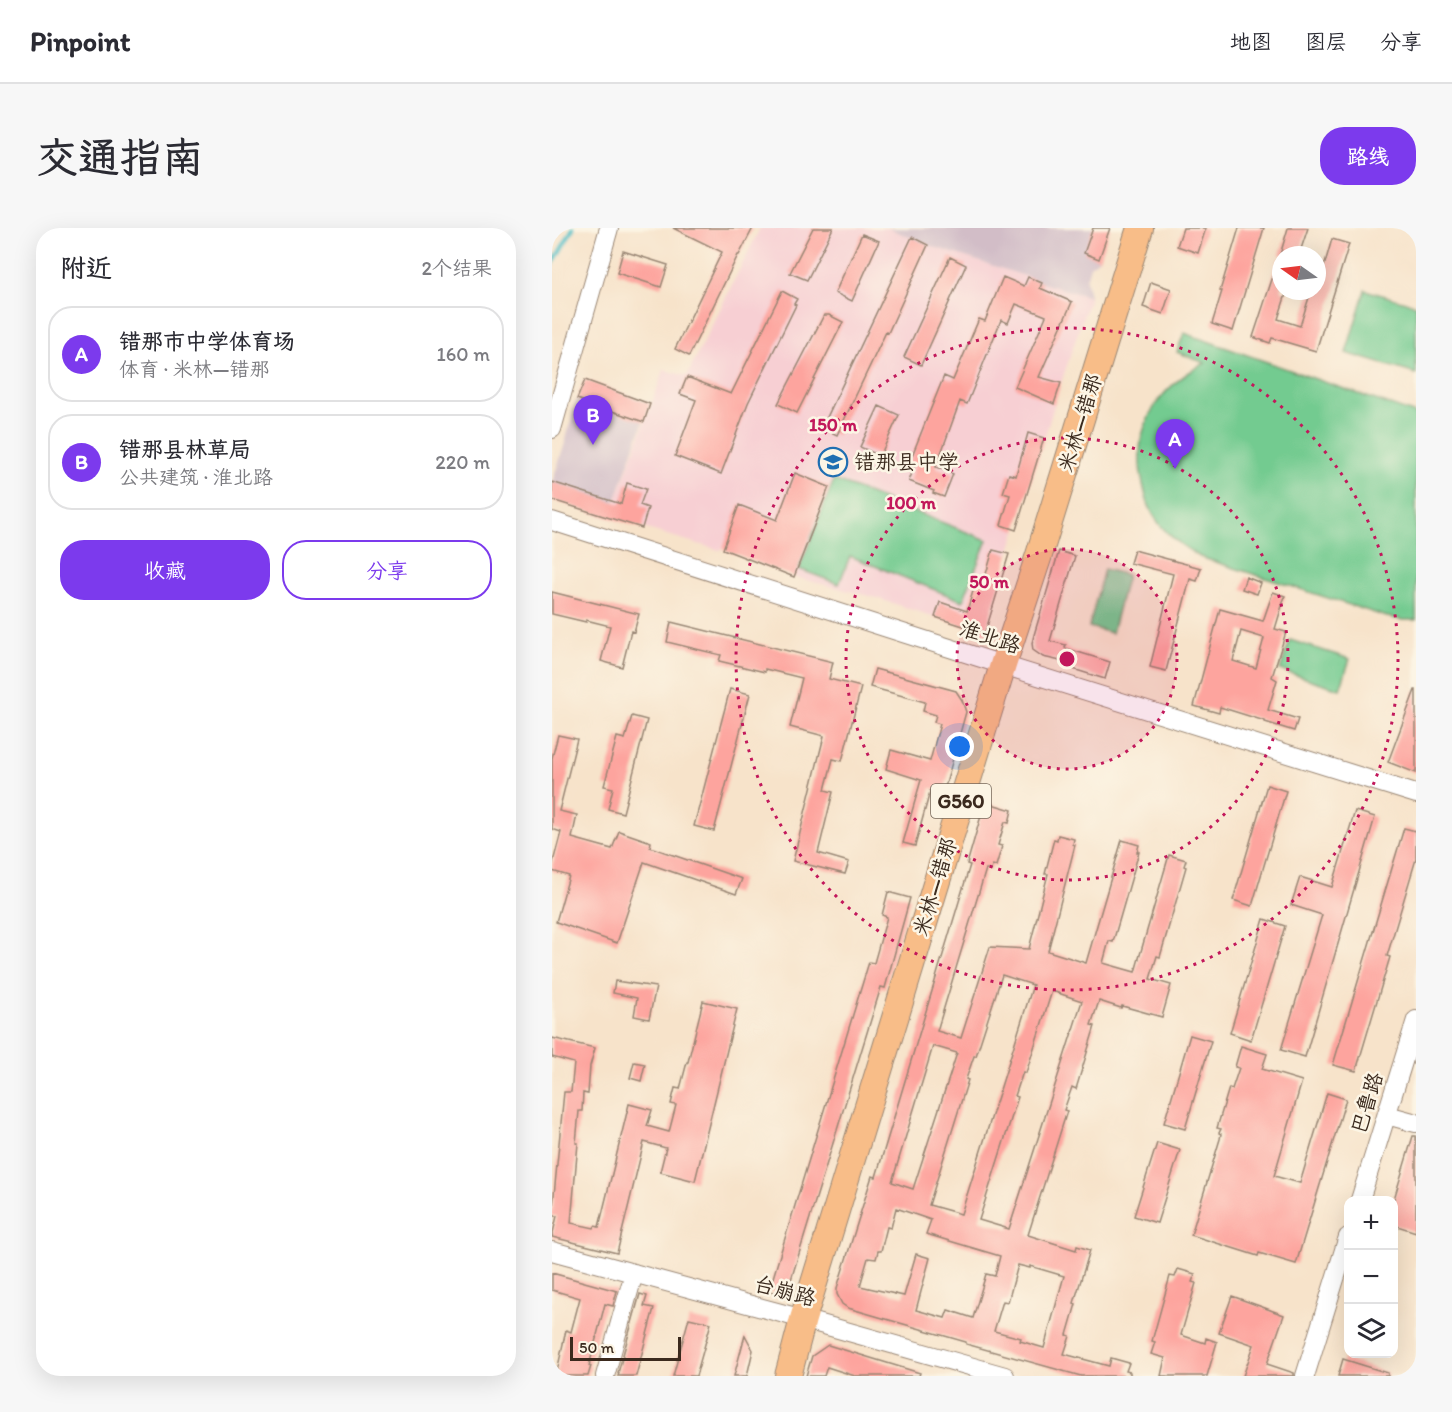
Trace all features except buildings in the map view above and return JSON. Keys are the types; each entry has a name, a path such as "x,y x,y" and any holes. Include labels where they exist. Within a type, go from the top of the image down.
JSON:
{"highway":[{"name":"米林—错那","path":"788,1376 1003,665 1140,228"}],"street":[{"path":"552,429 609,228"},
{"name":"淮北路","path":"552,521 1416,794"},
{"name":"巴鲁路","path":"1361,1196 1416,1020"},
{"path":"1387,1115 1416,1124"},
{"path":"1305,1376 1344,1250"},
{"name":"台崩路","path":"552,1251 1005,1376"},
{"path":"605,1376 634,1273"}],"shaded area":[{"name":"错那县中学","path":"760,228 888,228 928,245 1090,297 1061,383 985,633 873,597 794,577 723,549 719,550 609,518 664,370 687,376"},
{"path":"888,228 1110,228 1099,259 1090,266 1086,280 1090,297 928,245"},
{"path":"585,380 650,403 609,518 552,500 552,482"}],"green space":[{"path":"1365,290 1416,305 1416,374 1346,353"},
{"path":"1184,333 1416,414 1416,620 1387,617 1200,557 1162,527 1152,513 1145,494 1140,464 1140,445 1151,412 1161,398 1188,373 1205,363 1177,352"},
{"path":"834,480 987,540 963,601 850,556 839,584 799,569"},
{"path":"1104,569 1127,575 1112,633 1089,627"},
{"path":"1290,640 1350,659 1340,689 1280,670"}],"waterway":[{"path":"552,265 573,228"}],"place":[{"name":"错那县林草局","path":"593,445"},
{"name":"错那县中学","path":"833,462"},
{"name":"错那市中学体育场","path":"1175,469"}]}
